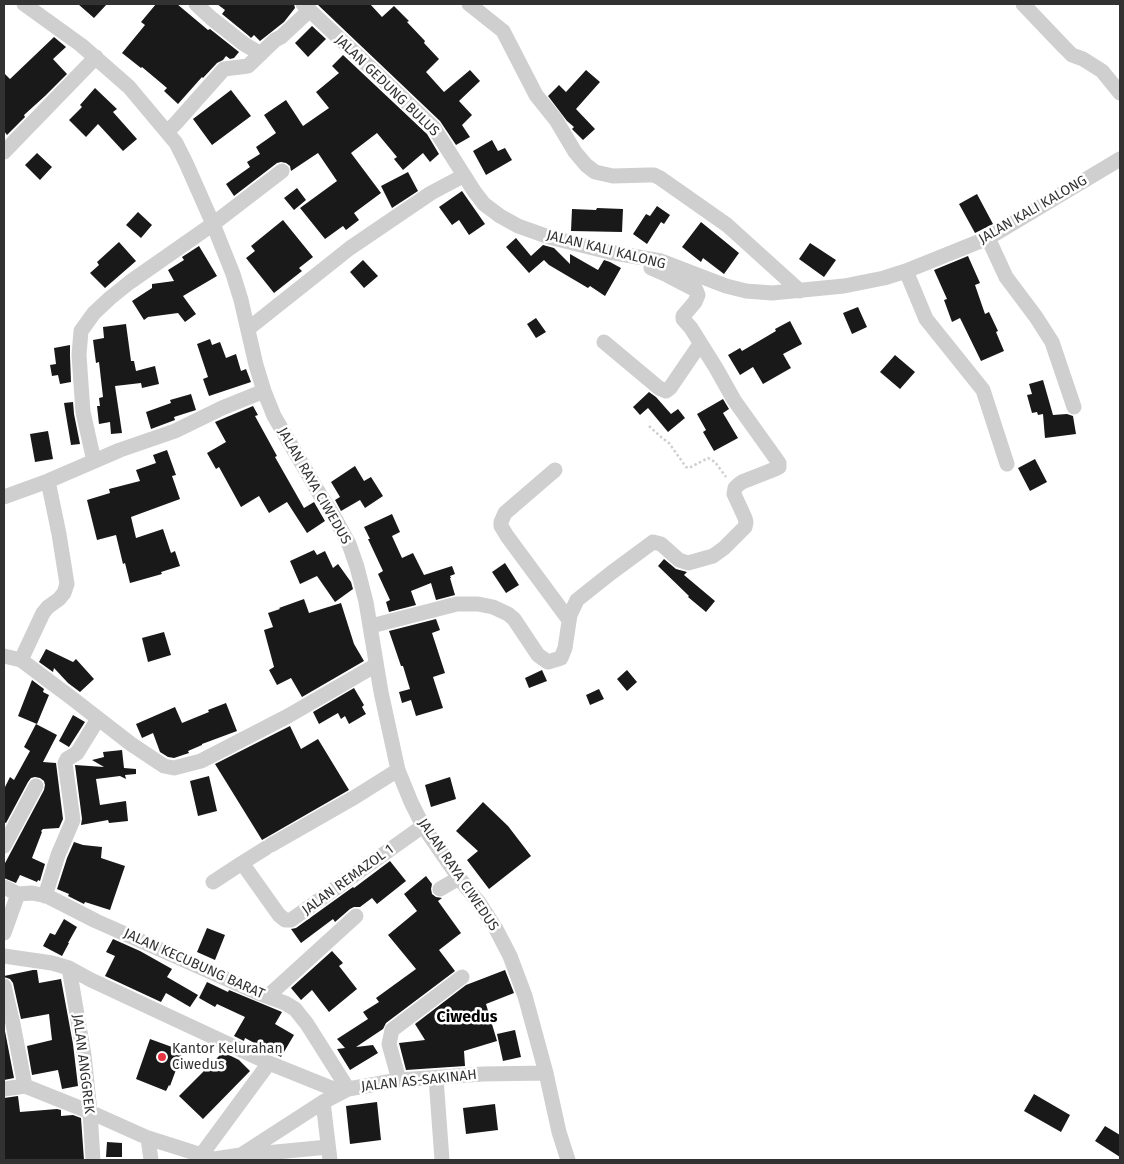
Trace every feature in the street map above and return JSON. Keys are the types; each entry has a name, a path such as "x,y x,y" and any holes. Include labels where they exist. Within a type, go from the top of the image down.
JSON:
{"street":[{"name":"JALAN RAYA CIWEDUS","path":"24,4 81,45 129,88 176,143 186,163 233,274 256,365 274,416 349,544 366,602 381,692 398,770 423,826 459,878 480,904 510,956 525,996 546,1073 558,1132 568,1160"},
{"path":"196,4 244,44 260,54"},
{"path":"469,4 503,31 536,95 556,120 575,152 586,165 595,172 613,176 649,174 660,178 727,225 800,291"},
{"path":"1022,4 1072,55 1083,59 1102,71 1120,94"},
{"path":"167,132 224,69 247,67 275,40 281,37 306,7"},
{"name":"JALAN GEDUNG BULUS","path":"306,7 434,128 463,176"},
{"path":"4,152 96,57"},
{"name":"JALAN KALI KALONG","path":"463,176 484,204 518,226 549,237 627,256 661,261 726,286 746,291 772,293 860,283 906,271 988,238 1120,158"},
{"path":"94,462 83,412 78,355 81,331 94,313 130,282 213,224 282,171"},
{"path":"248,329 350,248 431,193 463,176"},
{"path":"988,238 1006,277 1052,342 1074,407"},
{"path":"370,626 457,604 478,604 493,607 514,619 538,655 548,662 561,658 565,648 569,620 577,600 653,542 661,544 679,560 688,563 713,556 745,527 745,518 734,494 735,488 742,482 779,467 778,463 734,400 688,324 683,319 683,316 695,302 698,295 696,290 627,256"},
{"path":"906,271 926,320 983,390 1007,464"},
{"path":"604,342 659,388 666,391 700,344"},
{"path":"4,497 175,430 264,391"},
{"path":"555,470 505,513 500,522 502,529 569,620"},
{"path":"21,660 43,613 48,607 59,600 67,584 48,481"},
{"path":"4,656 21,660 131,744 164,766 174,768 200,761 279,720 376,665"},
{"path":"44,896 58,855 73,820 65,763 67,759 76,753 98,718"},
{"path":"214,882 268,846 355,797 398,770"},
{"path":"4,846 36,786"},
{"name":"JALAN REMAZOL 1","path":"242,863 279,915 285,920 291,920 423,826"},
{"path":"440,889 459,878"},
{"name":"JALAN KECUBUNG BARAT","path":"4,888 18,894 32,893 44,896 96,921 296,1009 307,1024 345,1091"},
{"path":"4,933 18,894"},
{"path":"268,996 356,916"},
{"path":"4,956 52,963 69,968 269,1063 345,1091"},
{"name":"JALAN ANGGREK","path":"69,968 84,1055 93,1160"},
{"path":"399,1080 390,1044 392,1030 462,977"},
{"path":"4,986 25,1086 4,1090"},
{"path":"210,1158 269,1063"},
{"name":"JALAN AS-SAKINAH","path":"25,1086 148,1138 210,1158 241,1155 323,1102 345,1091 399,1080 483,1074 546,1073"},
{"path":"436,1078 442,1160"},
{"path":"241,1155 329,1154 323,1102"},
{"path":"148,1138 151,1160"}],"path":[{"path":"650,426 669,443 686,467 689,468 708,458 711,459 735,488"}],"building":[{"path":"78,4 107,4 94,18"},
{"path":"156,4 177,4 208,30 210,29 239,52 234,58 230,59 226,56 217,63 178,104 164,91 167,88 122,53 145,25 141,22"},
{"path":"217,4 294,4 295,8 284,22 260,41 254,35 251,38 222,14 225,10"},
{"path":"317,4 370,4 382,17 394,6 409,21 407,22 439,59 426,72 444,92 470,70 480,81 459,101 472,115 462,125 470,137 456,145 440,121"},
{"path":"312,26 326,39 308,57 295,43"},
{"path":"54,37 66,47 53,59 67,74 24,115 25,117 7,135 4,131 4,73 10,79"},
{"path":"343,55 427,134 439,154 430,162 423,153 403,170 394,159 397,157 377,133 351,153 381,193 354,213 359,220 346,230 343,226 325,239 300,208 337,181 318,153 291,171 290,166 286,163 277,163 234,196 226,184 250,167 247,162 260,154 256,147 276,133 264,115 286,100 303,126 329,108 316,92 339,73 332,66"},
{"path":"586,70 600,82 576,109 595,129 583,140 572,129 574,127 567,121 548,96 559,85 566,92"},
{"path":"95,88 117,109 113,112 137,139 123,151 98,124 86,137 69,120 82,107 80,105"},
{"path":"231,90 251,116 212,145 193,119"},
{"path":"492,140 498,151 505,148 512,160 486,175 473,151"},
{"path":"37,153 52,167 40,180 25,165"},
{"path":"408,172 418,191 392,208 381,186"},
{"path":"297,188 306,200 294,210 284,198"},
{"path":"462,191 485,224 469,235 459,220 452,225 439,207"},
{"path":"977,194 993,224 975,233 959,204"},
{"path":"657,206 670,215 664,224 661,222 647,244 633,234 646,214 650,216"},
{"path":"597,208 623,209 622,232 571,231 572,209 596,210"},
{"path":"138,212 152,225 141,238 126,225"},
{"path":"283,220 313,257 299,268 302,271 274,293 246,258 255,251 251,246"},
{"path":"701,222 739,253 724,274 703,258 701,262 682,247"},
{"path":"516,238 531,256 543,245 554,248 570,264 570,254 598,270 604,260 621,268 605,296 549,265 544,260 529,273 506,247"},
{"path":"119,242 136,261 105,288 90,273 99,265 97,262"},
{"path":"810,243 836,260 824,277 799,259"},
{"path":"199,246 217,276 183,296 196,314 185,322 178,313 148,317 144,320 132,301 152,288 152,284 174,281 168,270 184,260 182,257"},
{"path":"968,256 980,283 975,285 985,314 989,312 998,331 996,332 1004,351 981,361 960,318 952,322 944,300 947,299 934,270"},
{"path":"363,260 378,276 364,288 350,272"},
{"path":"858,307 867,327 852,334 843,313"},
{"path":"536,318 546,332 536,338 527,324"},
{"path":"790,321 802,344 783,354 791,368 763,384 753,367 740,375 728,355 740,348 742,351"},
{"path":"126,324 131,361 134,361 136,371 155,366 159,384 142,388 141,383 115,386 122,433 111,434 110,422 99,424 97,406 100,406 99,398 103,397 99,362 96,363 93,340 104,338 103,327"},
{"path":"210,339 212,345 220,342 226,358 236,354 241,371 246,369 251,382 209,396 203,379 208,377 197,344"},
{"path":"70,345 71,382 60,384 58,375 52,376 50,365 56,364 54,348"},
{"path":"895,355 915,372 900,389 880,372"},
{"path":"1043,380 1053,415 1067,414 1073,416 1076,434 1045,438 1043,414 1032,413 1027,395 1032,394 1029,384"},
{"path":"649,392 671,414 678,409 685,418 668,432 648,408 640,415 633,407"},
{"path":"191,394 196,410 174,417 175,420 151,429 146,412 171,403 170,400"},
{"path":"723,399 729,409 723,413 738,438 714,451 703,432 706,430 697,414"},
{"path":"73,402 80,444 71,445 64,403"},
{"path":"253,406 258,415 255,416 277,456 275,457 304,508 314,502 325,521 307,533 287,502 269,513 259,496 241,507 219,467 216,469 207,453 226,442 215,422"},
{"path":"48,431 53,459 35,462 30,434"},
{"path":"167,450 176,475 172,476 180,499 131,517 136,538 163,529 171,553 175,551 180,566 161,572 162,574 130,583 116,535 97,540 87,500 110,493 109,489 140,481 136,470 156,463 153,455"},
{"path":"1035,459 1047,482 1030,491 1018,468"},
{"path":"355,466 364,481 371,477 383,496 365,508 360,500 341,511 335,500 340,497 331,482"},
{"path":"392,514 400,532 392,536 402,558 413,553 424,575 452,566 455,574 450,576 450,578 455,595 436,600 431,583 411,591 416,605 389,612 386,602 390,600 378,574 383,571 364,527"},
{"path":"314,550 317,555 325,551 333,568 338,564 351,582 353,589 335,602 317,576 300,584 290,561"},
{"path":"664,559 676,569 687,572 684,575 715,601 706,612 688,597 658,566"},
{"path":"505,563 519,585 506,593 492,572"},
{"path":"304,599 309,613 341,603 354,644 364,661 302,697 291,678 277,685 269,670 274,667 264,630 273,627 268,613"},
{"path":"436,619 440,630 432,633 445,673 433,677 443,708 416,716 411,700 402,703 399,692 410,689 389,631"},
{"path":"164,632 171,655 148,662 142,638"},
{"path":"46,649 73,662 76,659 94,679 80,692 68,683 54,668 53,672 39,662"},
{"path":"542,670 547,681 529,688 525,678"},
{"path":"627,670 637,682 627,691 617,679"},
{"path":"32,680 44,689 43,692 49,695 37,724 18,716"},
{"path":"354,688 364,705 362,707 366,714 349,724 345,716 341,719 338,713 319,724 313,712"},
{"path":"599,689 604,699 590,705 586,695"},
{"path":"226,703 237,731 188,751 189,753 174,758 168,757 160,752 153,733 142,738 136,724 175,707 182,723"},
{"path":"73,715 85,722 69,747 59,741"},
{"path":"36,724 57,735 43,762 56,763 63,819 59,828 43,829 41,831 32,858 45,864 40,881 38,880 37,882 20,875 16,883 4,878 4,865 45,785 44,781 40,778 31,778 6,823 4,822 4,789 10,777 14,780 30,751 24,747"},
{"path":"290,726 301,749 318,739 349,790 262,840 215,764"},
{"path":"122,750 124,768 136,769 136,774 125,775 126,779 120,776 96,779 100,805 126,801 128,821 109,823 108,820 81,825 82,819 75,765 104,767 92,760 104,757 103,752"},
{"path":"209,776 217,811 198,816 190,781"},
{"path":"450,777 456,799 431,807 425,785"},
{"path":"483,802 508,826 531,856 489,889 467,860 478,851 456,831"},
{"path":"74,842 102,847 101,858 125,866 110,910 85,902 84,904 57,889"},
{"path":"390,861 406,881 377,904 372,898 360,907 350,909 335,922 333,919 301,943 291,929 296,928"},
{"path":"426,876 432,884 432,894 442,898 438,901 461,933 439,950 455,971 386,1023 383,1029 356,1047 373,1045 378,1053 350,1070 337,1049 345,1048 337,1039 368,1019 363,1012 379,1002 376,998 416,969 388,935 417,911 404,894"},
{"path":"64,919 77,927 62,956 43,946 50,933 55,935"},
{"path":"207,928 225,935 215,960 197,952"},
{"path":"113,939 140,951 172,969 167,977 198,995 190,1007 166,993 161,1002 105,976 115,956 106,952"},
{"path":"332,951 343,963 339,966 357,989 329,1012 312,990 301,1000 291,988"},
{"path":"37,970 39,983 61,979 73,1044 78,1086 62,1089 58,1070 32,1075 27,1046 52,1040 49,1014 21,1019 13,983 4,976"},
{"path":"505,970 514,993 486,1004 497,1041 464,1051 465,1066 406,1070 399,1043 425,1040 415,1024 466,985"},
{"path":"207,982 282,1012 275,1024 294,1035 281,1057 245,1038 244,1041 234,1036 245,1017 217,1004 215,1007 199,998"},
{"path":"4,1026 14,1078 4,1080"},
{"path":"515,1030 521,1057 503,1061 497,1034"},
{"path":"150,1039 183,1051 170,1086 166,1091 136,1079"},
{"path":"223,1052 239,1060 250,1071 203,1119 179,1096"},
{"path":"1034,1094 1070,1115 1061,1132 1024,1111"},
{"path":"18,1096 20,1112 57,1109 61,1110 61,1116 73,1115 81,1118 84,1160 4,1160 4,1098"},
{"path":"377,1102 381,1140 350,1144 346,1106"},
{"path":"495,1104 498,1130 466,1134 463,1108"},
{"path":"1105,1126 1120,1135 1120,1157 1095,1141"},
{"path":"107,1142 122,1143 122,1157 106,1157"}],"place":[{"name":"Kantor Kelurahan Ciwedus","path":"162,1057"}],"district":[{"name":"Ciwedus","path":"467,1018"}]}
